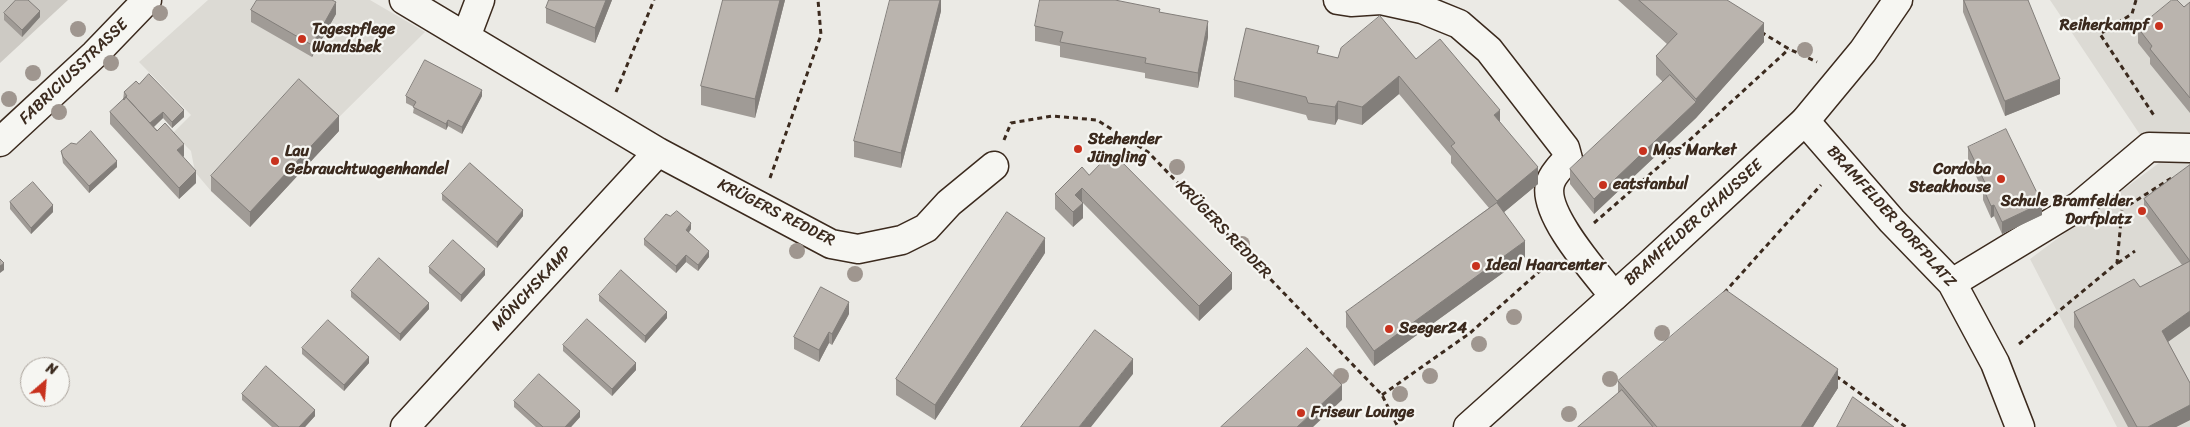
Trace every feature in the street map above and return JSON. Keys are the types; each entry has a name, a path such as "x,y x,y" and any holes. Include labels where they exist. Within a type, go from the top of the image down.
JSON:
{"street":[{"name":"FABRICIUSSTRASSE","path":"0,142 95,54 147,0"},
{"name":"KRÜGERS REDDER","path":"404,0 658,152 831,244 858,249 881,246 902,240 926,228 949,203 994,166"},
{"path":"466,37 480,0"},
{"path":"1338,0 1351,2 1382,0 1422,9 1459,24 1488,50 1565,148 1568,159 1550,184 1552,207 1565,233 1614,296"},
{"name":"BRAMFELDER CHAUSSEE","path":"1468,427 1806,121 1844,75 1898,0"},
{"name":"BRAMFELDER DORFPLATZ","path":"1806,121 1892,221 1952,283 1996,363 2020,427"},
{"path":"1952,283 2079,206 2149,147 2190,148"},
{"name":"MÖNCHSKAMP","path":"406,427 658,152"}],"path":[{"path":"604,120 654,0"},
{"path":"760,206 821,35 818,0"},
{"path":"2136,0 2132,14 2100,34 2155,116 2149,147"},
{"path":"1757,29 1789,49 1844,75"},
{"name":"KRÜGERS REDDER","path":"994,166 1011,123 1052,116 1097,120 1148,152 1382,395 1398,427"},
{"path":"1731,299 1723,293 1842,163"},
{"path":"2117,263 2122,210 2175,176"},
{"path":"1996,363 2117,263 2135,251"},
{"path":"1834,374 1906,427"}],"shaded area":[{"path":"0,0 68,0 0,63"},
{"path":"208,0 370,0 425,32 332,124 339,131 250,227 211,191 195,172 191,151 173,133 191,115 139,62"},
{"name":"Schule Bramfelder Dorfplatz","path":"2050,0 2190,0 2190,427 2117,427 2030,259 2159,163"}],"building":[{"path":"16,0 28,0 40,11 22,30 4,13"},
{"name":"Tagespflege Wandsbek","path":"257,0 332,0 336,2 312,45 251,10"},
{"path":"549,0 606,0 595,28 546,8"},
{"path":"723,0 780,0 755,99 701,86"},
{"path":"890,0 940,0 901,153 854,141"},
{"path":"1040,0 1115,0 1160,9 1159,12 1208,21 1198,73 1145,63 1146,58 1060,42 1063,32 1035,26"},
{"path":"1639,0 1727,0 1764,23 1696,99 1656,56 1677,34"},
{"path":"1964,0 2028,0 2060,79 2005,101"},
{"path":"2172,0 2177,0 2184,7 2190,2 2190,98 2150,49 2152,46 2138,28"},
{"path":"1380,16 1416,59 1440,39 1500,110 1494,115 1538,167 1497,201 1451,146 1455,143 1399,76 1362,107 1338,101 1335,107 1308,103 1306,97 1234,80 1246,28 1319,46 1317,53 1338,58 1341,48"},
{"path":"425,60 482,90 462,127 448,120 446,124 413,107 416,102 406,96"},
{"path":"149,74 184,110 172,122 163,112 150,123 126,97 123,99 127,96 124,92 136,81 139,84"},
{"path":"1670,75 1696,102 1594,199 1570,169"},
{"name":"Lau Gebrauchtwagenhandel","path":"299,79 339,116 250,212 211,176"},
{"path":"126,97 157,131 165,123 184,144 177,150 196,171 179,188 110,112"},
{"name":"Cordoba Steakhouse","path":"2006,129 2042,203 2002,222 1994,205 1991,206 1983,188 1987,187 1968,147"},
{"path":"91,131 117,161 89,186 63,157 61,151 71,143 76,144"},
{"path":"1112,152 1232,273 1199,306 1082,188 1075,195 1083,203 1073,212 1055,194 1082,167 1089,175"},
{"path":"470,163 523,210 497,242 442,194"},
{"path":"2190,165 2190,261 2144,199"},
{"path":"33,182 53,205 31,228 10,202"},
{"path":"1497,203 1525,241 1374,351 1346,312"},
{"path":"677,211 691,223 686,230 709,251 698,265 686,255 676,266 644,239 666,214 670,216"},
{"path":"1007,212 1045,238 935,405 896,379"},
{"path":"453,240 485,269 461,295 429,267"},
{"path":"379,258 429,303 400,334 351,291"},
{"path":"2190,261 2190,311 2162,331 2190,383 2190,405 2148,427 2137,427 2074,312 2134,279 2140,287"},
{"path":"621,270 667,312 645,336 599,295"},
{"path":"821,287 849,302 832,334 829,332 819,350 794,337"},
{"path":"1726,290 1838,369 1801,427 1657,427 1618,381"},
{"path":"587,319 636,363 612,389 563,345"},
{"path":"328,320 369,357 344,385 302,348"},
{"path":"1095,330 1133,359 1079,427 1021,427"},
{"path":"1307,348 1342,385 1297,427 1221,427"},
{"path":"266,366 315,410 299,427 279,427 242,394"},
{"path":"539,374 580,411 565,427 543,427 514,401"},
{"path":"1622,390 1653,427 1578,427"},
{"path":"1853,397 1894,427 1837,427"}],"place":[{"name":"Reiherkampf","path":"2159,26"},
{"name":"Tagespflege Wandsbek","path":"302,39"},
{"name":"Stehender Jüngling","path":"1078,149"},
{"name":"Mas Market","path":"1643,151"},
{"name":"Lau Gebrauchtwagenhandel","path":"275,161"},
{"name":"Cordoba Steakhouse","path":"2001,179"},
{"name":"eatstanbul","path":"1603,185"},
{"name":"Schule Bramfelder Dorfplatz","path":"2142,211"},
{"name":"Ideal Haarcenter","path":"1476,266"},
{"name":"Seeger24","path":"1389,329"},
{"name":"Friseur Lounge","path":"1301,413"}]}
